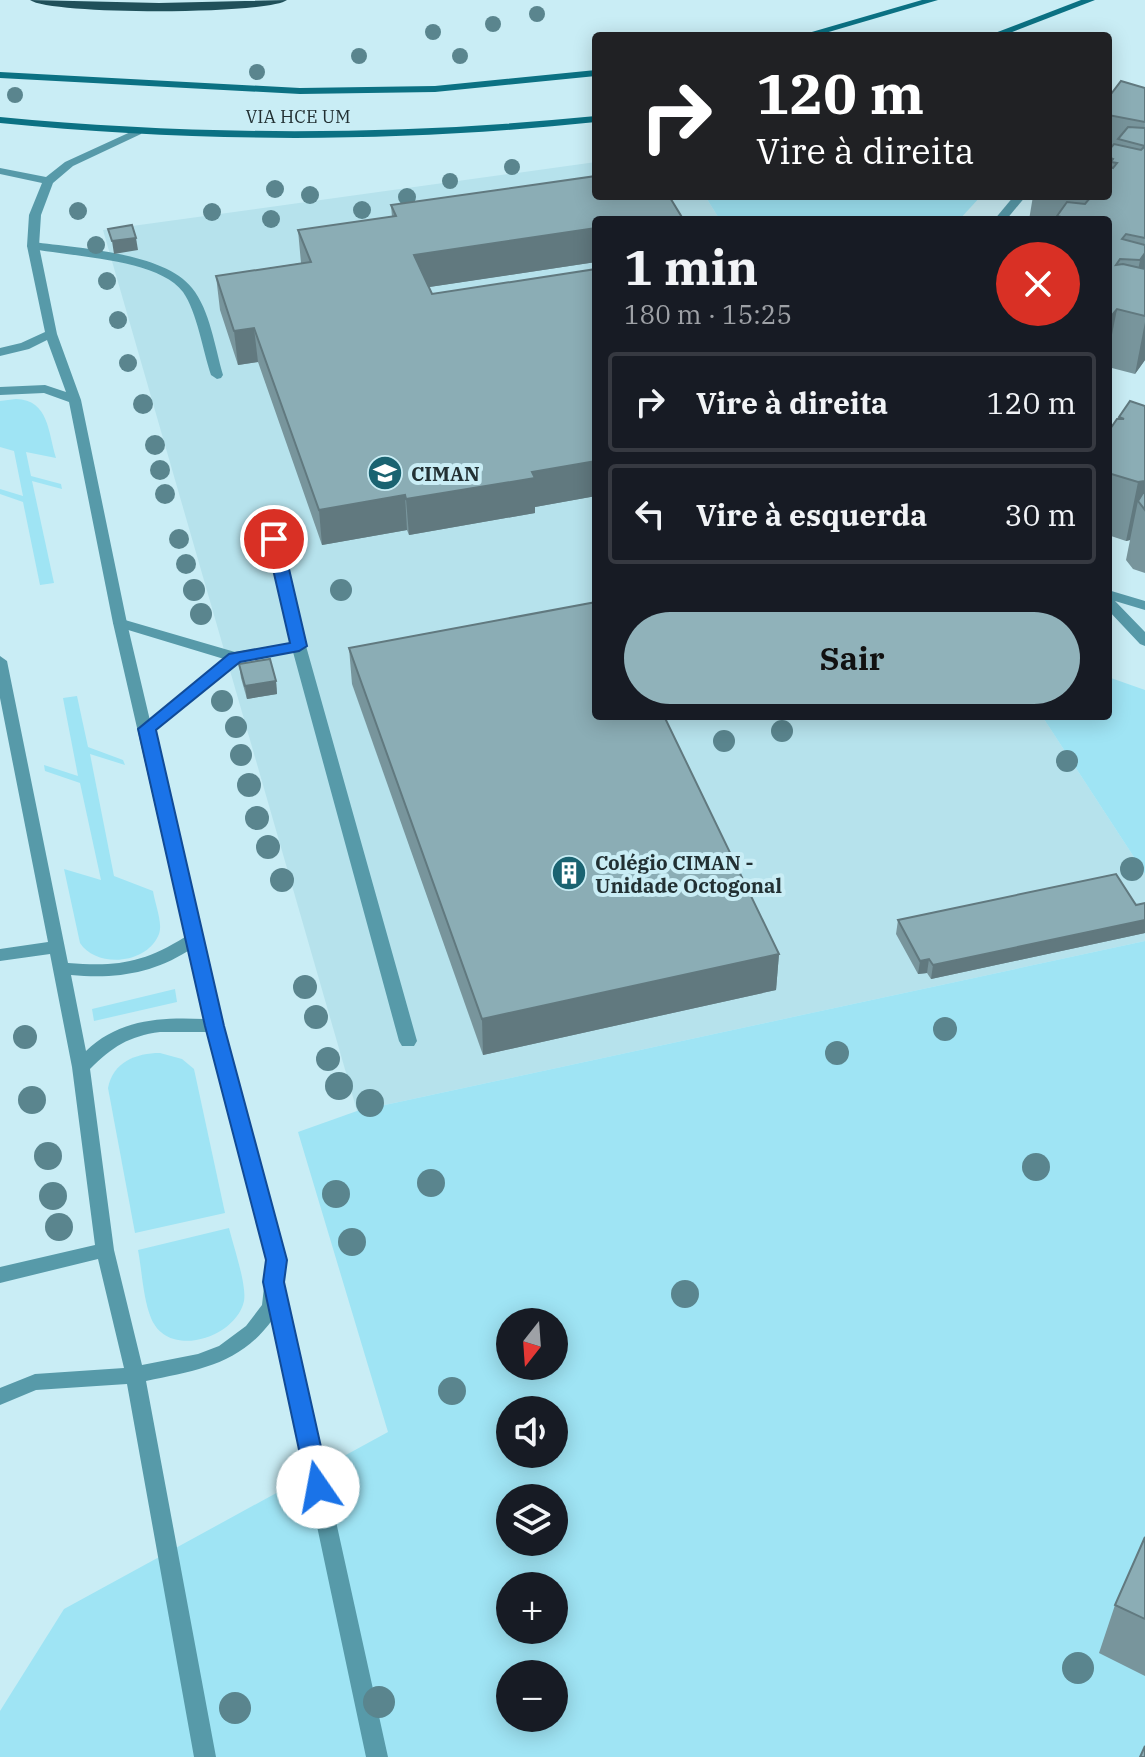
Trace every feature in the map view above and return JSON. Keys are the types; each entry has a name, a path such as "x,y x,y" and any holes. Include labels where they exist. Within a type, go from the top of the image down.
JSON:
{"main road":[{"path":"36,0 125,8 239,6 281,0"},
{"path":"817,32 933,0"},
{"path":"1003,32 1090,0"},
{"path":"0,75 300,91 435,89 592,73"},
{"name":"VIA HCE UM","path":"0,120 137,132 313,135 442,133 592,119"}],"street":[{"path":"0,1383 135,1375 199,1362 226,1352 253,1332 271,1307 274,1282 276,1260 214,1026 120,623 75,400 51,334 33,246 35,215 48,181 69,164 137,132"},
{"path":"0,171 48,181"},
{"path":"1003,216 1017,200"},
{"path":"33,246 141,266 172,277 188,290 217,375"},
{"path":"0,352 25,346 51,334"},
{"path":"0,391 45,389 75,400"},
{"path":"274,539 299,646 408,1041"},
{"path":"1112,595 1145,606"},
{"path":"1112,606 1145,641"},
{"path":"120,623 235,657 299,646"},
{"path":"147,729 235,657"},
{"path":"0,661 81,1067 105,1250 135,1375 205,1757"},
{"path":"62,968 134,971 160,961 194,939"},
{"path":"0,955 58,947"},
{"path":"81,1067 110,1041 145,1027 176,1023 214,1026"},
{"path":"0,1275 105,1250"},
{"path":"274,1282 377,1757"},
{"path":"0,1397 35,1382"}],"shaded area":[{"name":"CIMAN","path":"592,163 592,200 708,200 718,216 592,216 592,720 1045,720 1145,874 1145,941 357,1111 103,230"},
{"path":"708,200 977,200 963,216 718,216"},
{"path":"0,401 27,401 41,411 49,428 56,458 26,452 31,476 61,484 62,489 32,481 54,583 40,585 23,502 0,494 0,489 23,496 14,451 0,447"},
{"path":"1112,678 1145,690 1145,874 1045,720 1112,720"},
{"path":"77,696 88,747 123,760 125,765 90,754 114,876 153,891 159,919 160,930 153,944 144,952 121,960 97,956 80,943 64,869 101,880 80,783 45,771 44,765 78,776 63,698"},
{"path":"1145,941 1145,1757 0,1757 0,1711 64,1609 388,1432 298,1132 357,1111"},
{"path":"175,989 177,1002 94,1021 92,1009"},
{"path":"160,1053 182,1059 194,1069 225,1213 135,1233 108,1088 115,1072 127,1061"},
{"path":"229,1228 244,1294 238,1314 216,1334 201,1339 186,1341 160,1331 151,1318 144,1293 138,1250"}],"building":[{"path":"1121,81 1145,88 1145,122 1112,116 1112,93"},
{"path":"1128,127 1145,128 1145,146 1118,139"},
{"path":"1114,144 1141,150 1145,146 1145,238 1126,234 1122,239 1145,245 1145,253 1140,260 1120,259 1116,265 1145,269 1145,316 1117,309 1112,315 1112,216 1057,216 1067,202 1085,204 1088,200 1112,200 1112,168 1117,163 1112,162"},
{"path":"592,177 592,200 671,200 681,216 592,216 592,229 414,255 432,294 592,270 592,462 532,472 535,478 319,510 254,328 234,331 216,276 311,262 298,230 396,216 391,205"},
{"path":"132,225 136,238 112,241 108,229"},
{"path":"1130,401 1145,406 1145,481 1112,474 1112,426 1117,419 1124,419 1119,417"},
{"path":"1145,493 1145,510 1138,501"},
{"name":"Colégio CIMAN - Unidade Octogonal","path":"592,603 592,720 666,720 779,954 482,1019 349,648"},
{"path":"270,659 276,681 245,686 239,664"},
{"path":"1116,874 1136,905 1145,903 1145,920 933,965 929,959 920,961 898,920"},
{"path":"1145,1537 1145,1619 1115,1605"}],"place":[{"name":"CIMAN","path":"385,473"},
{"name":"Colégio CIMAN - Unidade Octogonal","path":"569,873"}],"route":[{"path":"274,539 299,646 235,657 147,729 214,1026 276,1260 274,1282 318,1487"}]}
